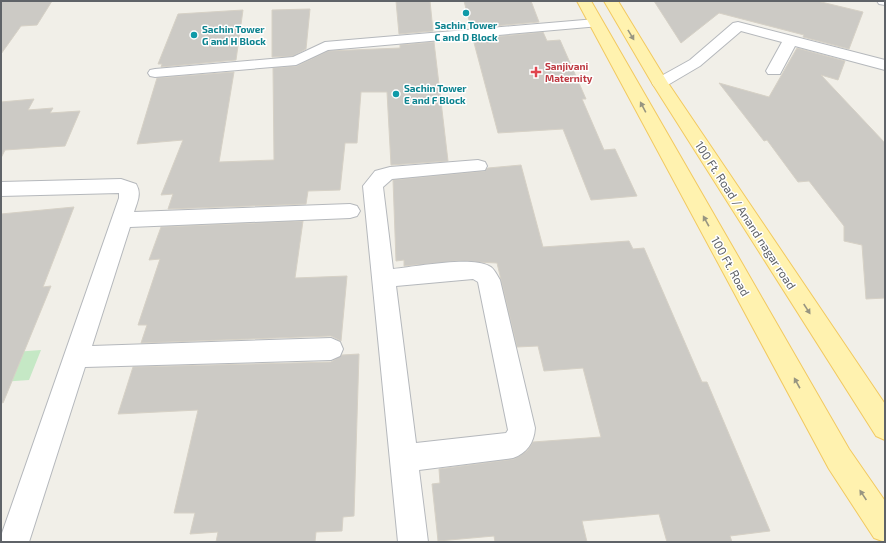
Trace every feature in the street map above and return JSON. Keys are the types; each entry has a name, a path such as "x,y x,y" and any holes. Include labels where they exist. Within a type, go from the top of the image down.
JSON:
{"main road":[{"name":"100 Ft. Road","path":"584,1 839,459 885,527"},
{"name":"100 Ft. Road / Anand nagar road","path":"611,1 660,83 885,427"}],"street":[{"path":"660,83 695,63 738,26 881,64 870,80"},
{"path":"774,71 791,40"},
{"path":"413,542 373,186 376,180 390,173 478,166"},
{"path":"1,189 121,186 129,189 122,220 14,542"},
{"path":"122,220 350,212"},
{"path":"383,279 470,270 480,270 485,274 489,280 522,428 521,436 513,445 403,458"},
{"path":"76,357 331,349"}],"lane":[{"path":"155,74 296,61 325,46 596,23"}],"green space":[{"path":"41,350 29,380 1,382 1,353"}],"building":[{"path":"1,1 52,1 37,25 21,26 1,54"},
{"path":"396,1 430,1 433,31 399,34"},
{"path":"464,1 531,1 539,22 471,28"},
{"path":"654,1 817,1 863,12 849,49 803,37 804,35 719,13 681,43"},
{"path":"310,9 306,49 293,56 272,57 272,10"},
{"path":"243,10 236,60 161,67 162,64 158,64 178,14"},
{"path":"543,32 547,41 560,40 586,99 582,99 604,150 615,149 637,196 591,200 563,129 498,133 473,39"},
{"path":"434,42 448,161 391,165 387,92 361,92 357,143 345,143 340,190 308,191 306,204 168,209 173,194 161,195 183,140 137,144 157,78 234,72 219,162 274,160 273,68 297,66 328,51 400,48 400,45"},
{"path":"797,48 845,61 838,80 821,75 885,143 885,298 866,299 862,245 844,241 844,226 809,181 798,182 767,140 764,141 719,83 769,97"},
{"path":"34,99 28,110 53,108 50,113 80,111 65,146 5,150 1,158 1,102"},
{"path":"521,165 543,247 629,241 633,249 644,248 702,382 707,382 770,531 730,536 732,542 667,542 659,514 582,521 587,542 495,542 494,536 438,541 432,484 440,483 439,469 514,459 527,451 533,442 601,437 583,368 544,371 538,346 517,347 497,263 456,261 404,266 404,260 396,261 393,180 485,171 488,168"},
{"path":"74,207 43,287 51,286 3,403 1,402 1,214"},
{"path":"303,221 295,278 347,276 341,341 331,336 141,343 147,325 138,325 160,259 149,260 161,227"},
{"path":"359,354 354,516 343,517 342,531 316,532 315,542 216,542 218,532 190,534 195,513 174,513 198,410 118,414 133,367 331,362 342,355"}],"place":[{"name":"Sachin Tower C and D Block","path":"466,13"},
{"name":"Sachin Tower G and H Block","path":"194,35"},
{"name":"Sanjivani Maternity","path":"536,72"},
{"name":"Sachin Tower E and F Block","path":"396,94"}]}
